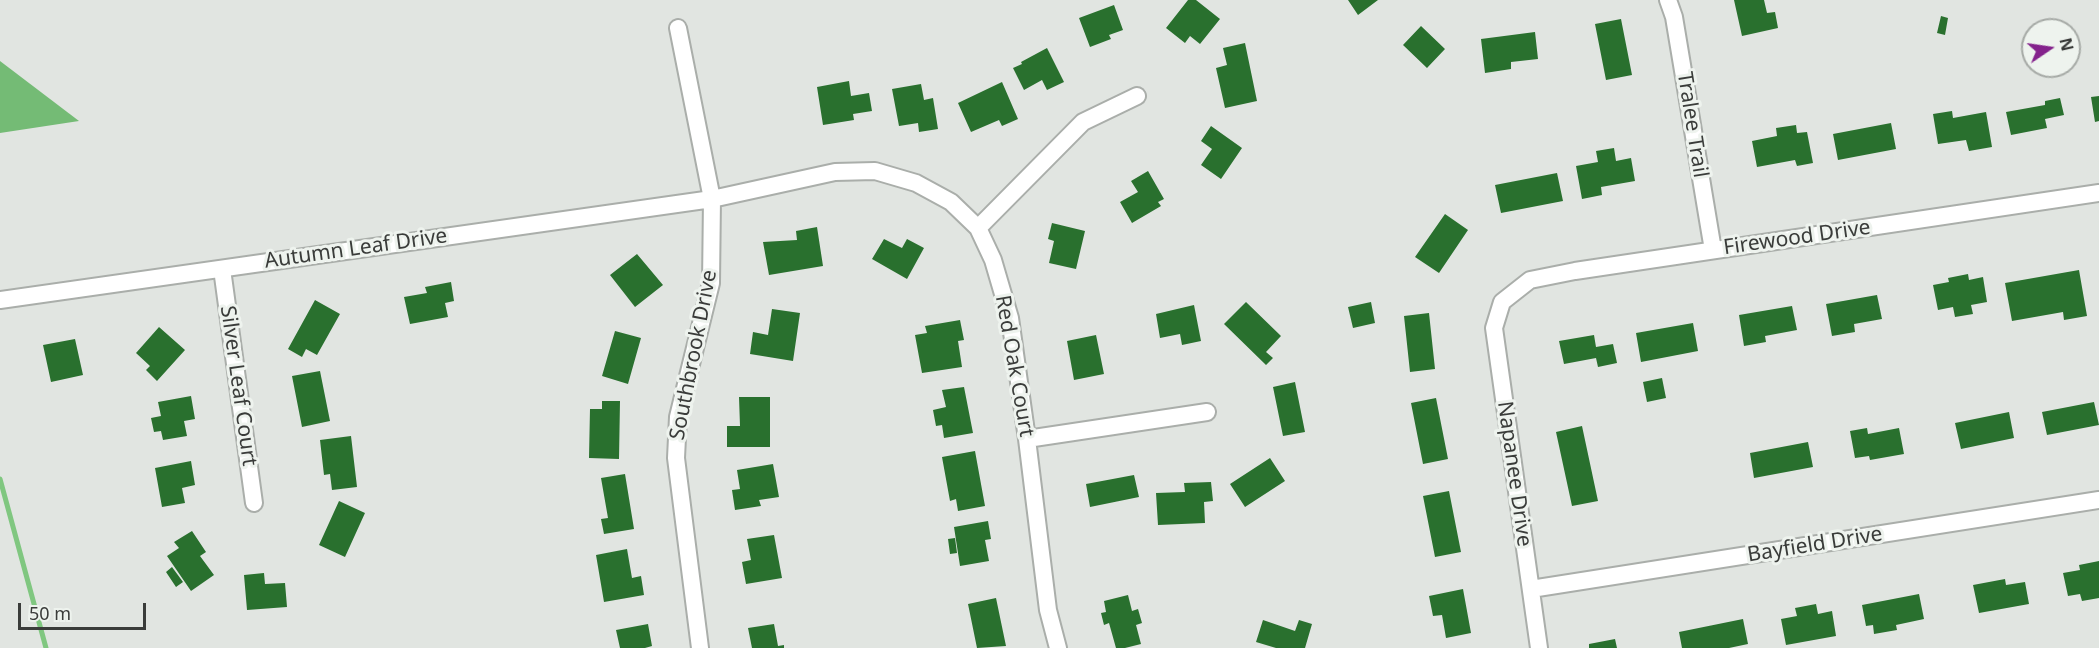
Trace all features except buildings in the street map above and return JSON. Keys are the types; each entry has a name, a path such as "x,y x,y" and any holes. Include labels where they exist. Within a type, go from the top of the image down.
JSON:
{"street":[{"name":"Tralee Trail","path":"1668,0 1674,16 1713,250"},
{"name":"Southbrook Drive","path":"678,28 712,199 711,283 678,417 676,458 700,648"},
{"path":"978,228 1083,122 1137,96"},
{"name":"Red Oak Court","path":"712,199 835,172 874,171 916,183 951,202 978,228 993,260 1010,318 1048,610 1058,648"},
{"name":"Firewood Drive","path":"1502,302 1530,280 1575,271 2099,193"},
{"name":"Autumn Leaf Drive","path":"0,300 712,199"},
{"name":"Silver Leaf Court","path":"222,269 254,503"},
{"name":"Napanee Drive","path":"1502,302 1494,328 1539,648"},
{"path":"1027,439 1207,412"},
{"name":"Bayfield Drive","path":"1531,589 2099,500"}],"green space":[{"path":"0,61 79,121 0,133"}],"waterway":[{"path":"0,479 46,648"}]}
